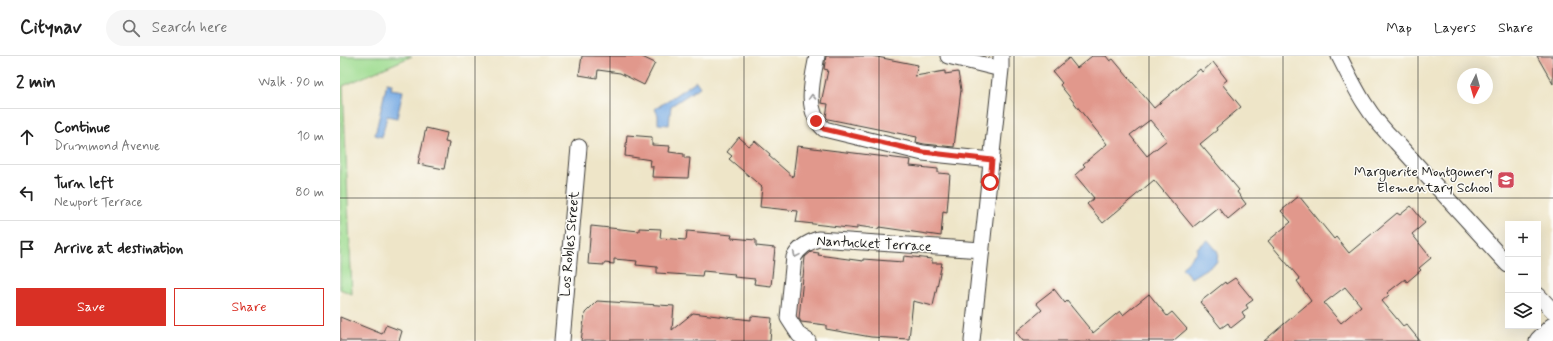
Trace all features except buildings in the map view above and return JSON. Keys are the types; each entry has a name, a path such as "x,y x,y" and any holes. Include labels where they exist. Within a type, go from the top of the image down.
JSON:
{"street":[{"path":"817,56 811,89 812,109 816,121 824,129 923,152 992,160"},
{"path":"948,56 1001,62 972,341"},
{"path":"1339,56 1363,104 1379,125 1505,262"},
{"name":"Los Robles Street","path":"562,341 579,147"},
{"name":"Nantucket Terrace","path":"808,341 799,335 788,318 794,257 799,249 808,242 818,239 982,250"},
{"path":"1541,298 1553,310"},
{"path":"1539,341 1553,327"}],"green space":[{"path":"340,56 412,56 343,86 352,294 340,289"}],"water":[{"path":"696,81 700,87 671,106 669,125 658,124 658,115 655,109"},
{"path":"387,83 392,84 391,89 403,91 397,118 387,116 382,137 375,135"},
{"path":"1208,240 1218,252 1217,262 1191,278 1182,268 1197,251 1197,248"}],"place":[{"name":"Marguerite Montgomery Elementary School","path":"1506,180"}],"route":[{"path":"816,121 824,129 902,148 992,160 990,182"}]}
